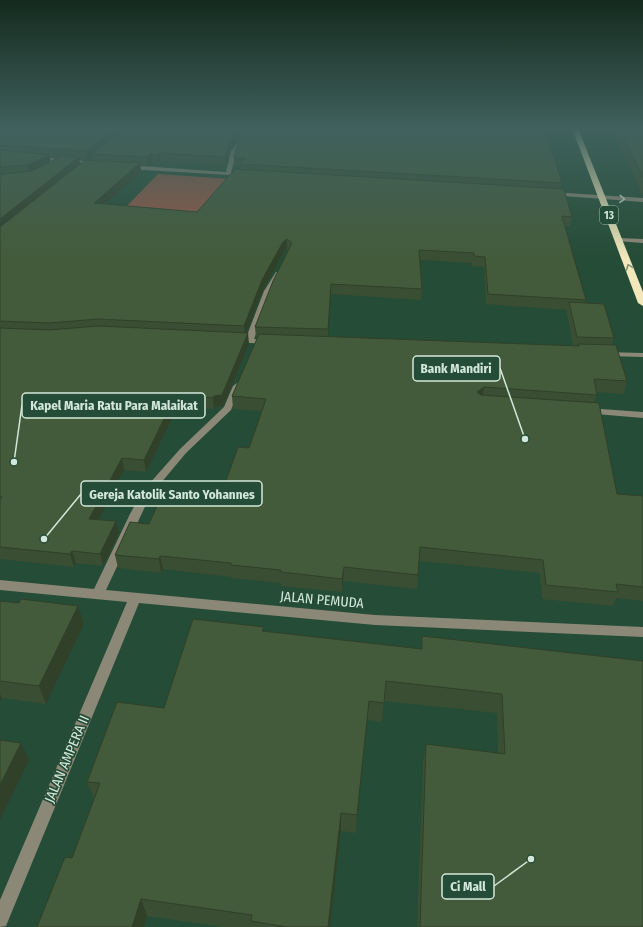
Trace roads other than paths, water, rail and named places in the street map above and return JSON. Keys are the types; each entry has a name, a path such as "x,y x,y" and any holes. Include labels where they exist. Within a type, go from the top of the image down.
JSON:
{"highway":[{"name":"13","path":"592,171 640,290 643,303"}],"street":[{"path":"187,171 252,175"},
{"path":"542,194 643,200"},
{"path":"619,240 643,242"},
{"path":"251,355 252,341 268,291 282,265"},
{"path":"225,340 276,342"},
{"path":"596,354 643,355"},
{"path":"98,594 134,514 146,494 183,451 228,408 242,375"},
{"path":"574,410 643,415"},
{"name":"JALAN PEMUDA","path":"0,585 375,620 643,632"},
{"name":"JALAN AMPERA II","path":"0,920 135,597"}],"place":[{"name":"Bank Mandiri","path":"525,439"},
{"name":"Kapel Maria Ratu Para Malaikat","path":"14,462"},
{"name":"Gereja Katolik Santo Yohannes","path":"44,539"},
{"name":"Ci Mall","path":"531,859"}]}
